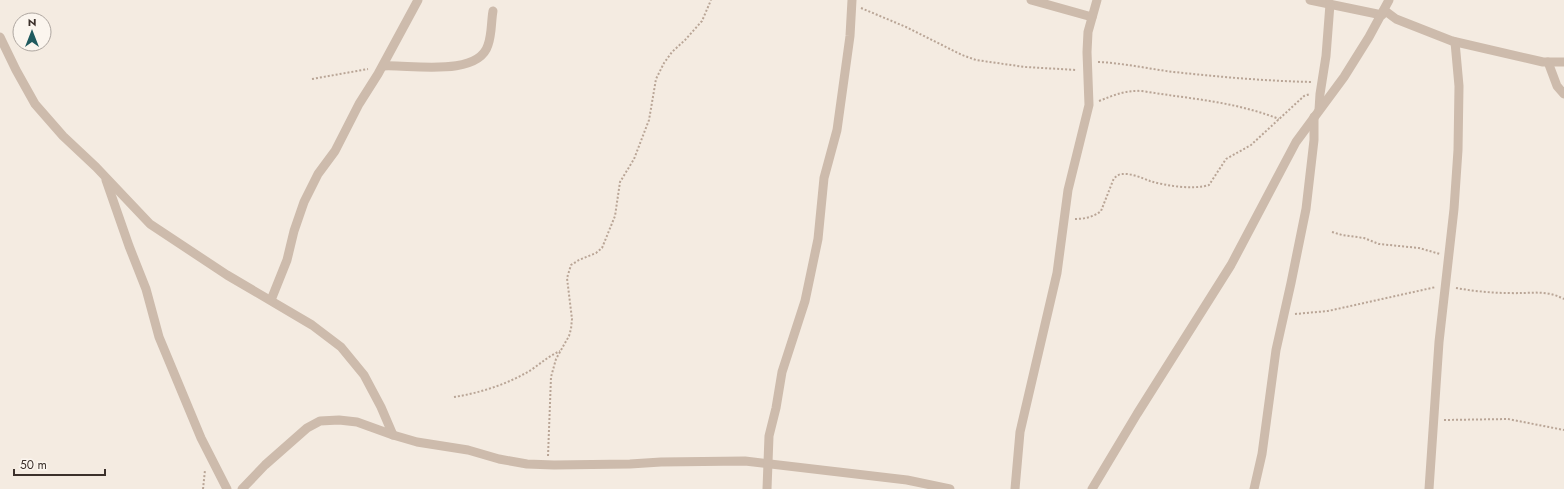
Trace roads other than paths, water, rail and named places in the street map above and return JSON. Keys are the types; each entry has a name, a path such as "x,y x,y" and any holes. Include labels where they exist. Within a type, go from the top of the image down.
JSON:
{"street":[{"path":"271,300 287,260 294,231 304,202 318,174 335,151 359,104 382,67 418,0"},
{"path":"1031,0 1092,17"},
{"path":"1015,489 1020,432 1057,273 1068,190 1088,105 1088,32 1097,0"},
{"path":"1310,0 1330,4 1340,3 1383,12 1396,19 1455,42 1548,62 1564,62"},
{"path":"1092,489 1137,414 1232,265 1296,142 1344,77 1369,37 1389,0"},
{"path":"767,489 769,436 776,408 782,372 805,301 818,239 824,178 837,130 850,36 852,1"},
{"path":"1254,489 1262,454 1276,350 1306,209 1317,114 1326,56 1330,4"},
{"path":"382,67 399,65 432,68 460,65 474,60 482,55 488,46 493,11"},
{"path":"0,36 16,70 36,104 62,136 105,177 150,224 195,255 312,325 341,347 364,375 381,407 393,435"},
{"path":"1429,489 1438,342 1454,209 1458,150 1459,86 1455,42"},
{"path":"1548,62 1558,86 1564,94"},
{"path":"105,177 146,289 160,337 172,370 201,438 227,489"},
{"path":"242,489 265,465 306,428 320,421 339,420 357,422 417,442 468,450 499,459 528,464 630,464 722,461 767,464 907,480 950,489"}]}
